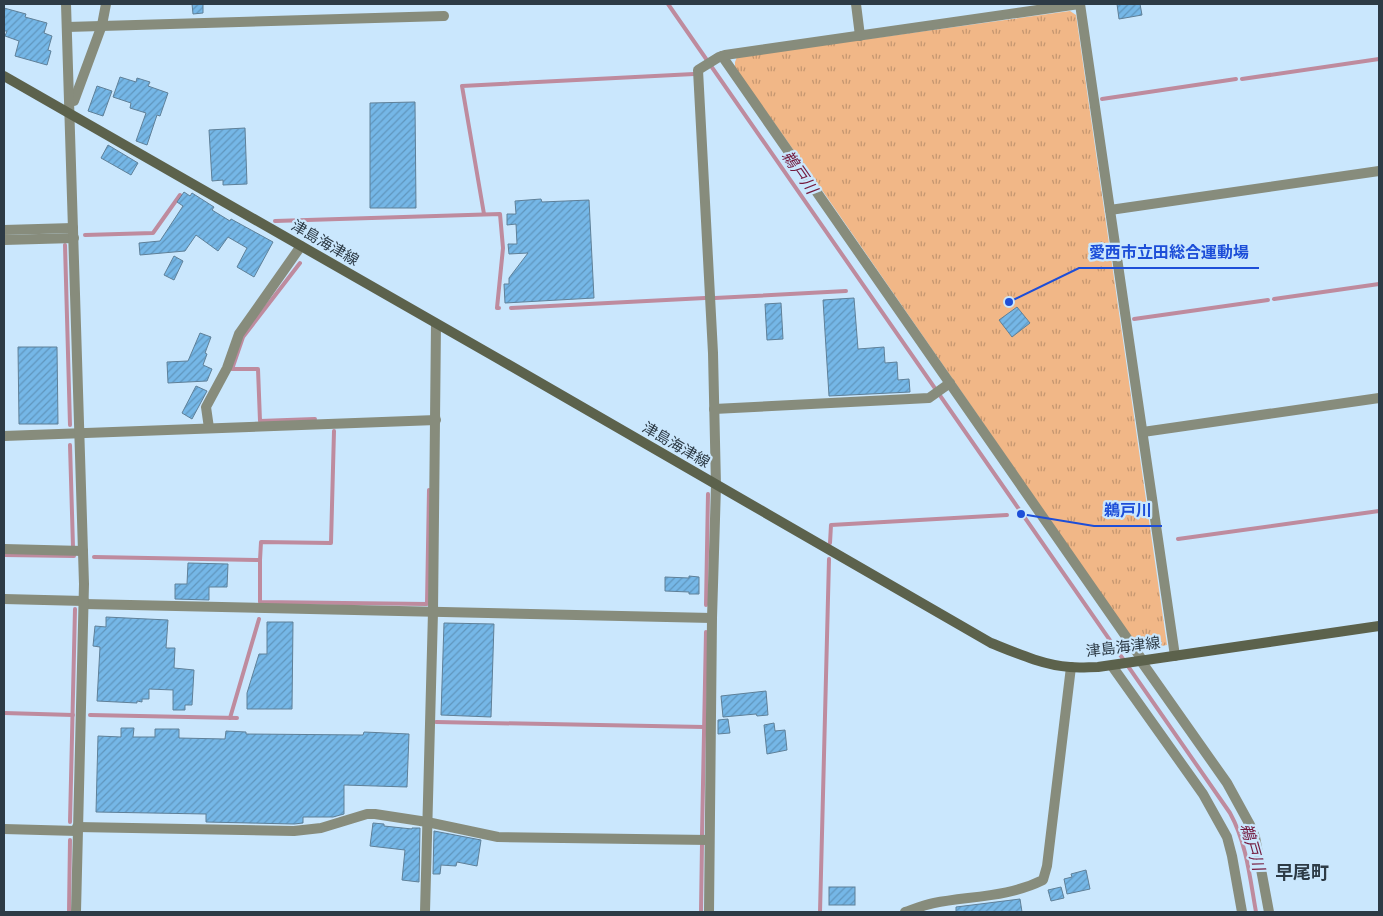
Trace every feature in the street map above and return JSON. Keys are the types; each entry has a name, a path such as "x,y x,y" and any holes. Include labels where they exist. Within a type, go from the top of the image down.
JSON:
{"main road":[{"name":"津島海津線","path":"4,76 990,643 1049,664 1071,667 1113,665 1379,626"}],"street":[{"path":"66,4 84,602 76,912"},
{"path":"74,101 102,25 106,4"},
{"path":"856,4 860,36"},
{"path":"708,912 712,618 716,486 713,353 698,70 720,56 1080,4 1175,656"},
{"path":"67,27 444,16"},
{"path":"720,56 1140,661 1227,783 1255,837 1269,912"},
{"path":"1110,210 1379,171"},
{"path":"4,230 73,233"},
{"path":"4,240 73,233"},
{"path":"209,428 206,407 227,368 238,334 301,246"},
{"path":"425,912 436,420 436,324"},
{"path":"714,409 930,398 948,385"},
{"path":"1143,432 1379,398"},
{"path":"4,436 436,420"},
{"path":"4,549 83,551"},
{"path":"4,599 432,612 712,618"},
{"path":"1113,665 1203,794 1227,837 1242,912"},
{"path":"904,912 932,903 1012,892 1028,888 1043,880 1047,866 1071,667"},
{"path":"4,829 294,831 321,828 367,814 375,814 427,822 498,837 709,840"}],"green space":[{"path":"1070,11 1076,15 1167,645 1140,650 822,190 735,68 737,57"}],"building":[{"path":"192,4 203,4 203,13 193,14"},
{"path":"1117,4 1140,4 1142,15 1119,19"},
{"path":"4,8 26,14 25,17 47,23 44,33 52,36 48,50 51,51 47,65 15,56 19,41 5,36 7,31 4,31"},
{"path":"120,77 136,82 137,78 150,82 148,86 168,93 160,116 157,115 147,145 136,141 146,113 130,108 131,103 113,97"},
{"path":"97,86 112,91 103,116 88,111"},
{"path":"415,102 416,208 370,208 370,103"},
{"path":"245,128 247,184 223,185 223,180 212,181 209,130"},
{"path":"108,145 138,163 131,175 101,158"},
{"path":"184,192 190,196 192,193 214,207 212,210 230,221 231,219 273,242 254,277 237,267 247,248 228,237 218,251 196,235 185,251 140,255 139,243 160,241 183,206 177,202"},
{"path":"541,199 542,202 589,200 594,298 505,303 504,284 509,284 509,278 528,253 509,254 508,244 517,244 516,224 507,225 507,214 516,214 515,201"},
{"path":"174,256 183,261 174,280 164,275"},
{"path":"854,298 858,349 884,347 885,363 897,362 898,380 909,379 910,392 829,396 823,300"},
{"path":"781,303 783,339 767,340 765,304"},
{"path":"1017,307 1030,323 1012,337 999,320"},
{"path":"200,333 211,337 203,365 212,369 207,381 168,383 167,362 188,361"},
{"path":"18,347 57,347 58,424 19,424"},
{"path":"196,386 207,391 192,419 182,413"},
{"path":"188,563 228,564 227,587 209,587 209,600 175,599 175,584 187,584"},
{"path":"689,576 699,577 699,594 665,591 665,577 689,578"},
{"path":"106,617 168,620 166,648 175,648 174,668 194,670 192,705 185,705 185,710 173,710 173,690 149,689 149,699 142,699 142,702 137,701 137,703 97,701 100,647 93,646 95,626 106,627"},
{"path":"267,622 293,622 292,709 247,709 247,693 259,654 267,654"},
{"path":"444,623 494,624 491,717 441,715"},
{"path":"766,691 768,715 757,716 756,714 723,717 721,696"},
{"path":"728,719 730,733 718,734 718,720"},
{"path":"774,723 775,731 785,730 787,750 767,754 764,725"},
{"path":"121,728 134,728 133,737 155,737 155,729 179,729 179,738 225,739 226,731 246,732 246,734 363,735 364,732 409,734 407,787 344,785 344,814 333,817 303,817 303,823 294,824 206,822 206,814 96,812 98,736 121,737"},
{"path":"373,823 412,829 420,828 419,882 402,880 405,850 370,846"},
{"path":"434,831 481,840 477,866 457,862 456,866 441,865 440,874 433,874"},
{"path":"1086,870 1090,889 1067,894 1064,879 1072,877 1071,874"},
{"path":"829,887 855,887 855,905 829,905"},
{"path":"1061,887 1064,898 1051,901 1048,890"},
{"path":"1020,899 1022,912 956,912 956,907"}],"waterway":[{"name":"鵜戸川","path":"668,4 1230,813 1244,849 1256,912"},
{"path":"1242,79 1379,59"},
{"path":"484,214 462,86 694,74"},
{"path":"1102,99 1236,79"},
{"path":"85,235 153,233 180,195"},
{"path":"275,221 500,214 503,248 497,308 499,308"},
{"path":"65,245 70,425"},
{"path":"300,263 243,337 232,369 258,369 260,421 315,419"},
{"path":"1274,299 1379,284"},
{"path":"715,298 846,291"},
{"path":"511,308 705,298"},
{"path":"1134,319 1268,300"},
{"path":"94,557 260,560 261,542 331,543 334,431"},
{"path":"70,445 73,547"},
{"path":"260,560 260,602 427,604 429,490"},
{"path":"706,605 708,494"},
{"path":"1178,539 1379,511"},
{"path":"830,543 831,525 1007,515"},
{"path":"4,555 74,556"},
{"path":"820,912 829,559"},
{"path":"70,822 75,609"},
{"path":"230,718 259,619"},
{"path":"702,835 706,632"},
{"path":"4,713 73,715"},
{"path":"90,715 237,718"},
{"path":"436,722 704,727"},
{"path":"69,912 70,840"},
{"path":"701,912 702,844"}],"place":[{"name":"愛西市立田総合運動場","path":"1009,302"},
{"name":"鵜戸川","path":"1021,514"}],"district":[{"name":"早尾町","path":"1302,873"}]}
